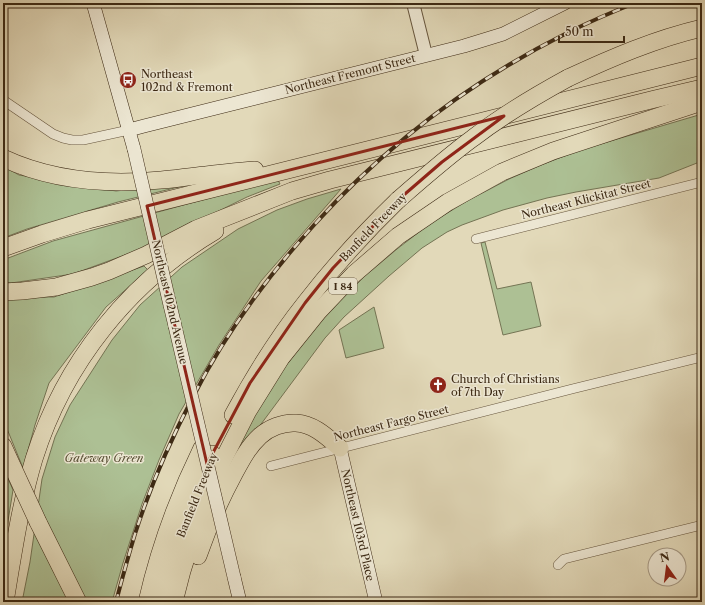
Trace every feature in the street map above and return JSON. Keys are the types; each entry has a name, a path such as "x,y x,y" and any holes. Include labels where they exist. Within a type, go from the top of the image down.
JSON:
{"highway":[{"name":"Banfield Freeway","path":"152,600 165,580 205,469 250,383 309,297 371,226 398,200 473,137 532,98 568,78 629,51 656,41 702,28"},
{"path":"3,248 88,220 702,66"},
{"path":"3,292 39,290 92,277 146,255 196,229 292,191 330,180 702,88"},
{"name":"Banfield Freeway","path":"174,602 201,510 222,462 248,411 281,358 318,312 354,274 398,236 448,202 502,172 552,151 702,102"},
{"path":"3,158 26,167 62,177 120,182 161,180 303,166"},
{"path":"5,602 19,520 34,459 51,415 86,352 125,303 167,264 197,242 264,202"},
{"path":"186,602 193,573 218,505 245,454 260,436 279,425 297,423 307,425 315,429 340,448"},
{"path":"3,446 38,522 78,602"},
{"path":"152,600 161,553 175,510 190,472 203,446"}],"main road":[{"name":"Northeast 102nd Avenue","path":"93,3 134,149 240,602"},
{"name":"Northeast Fremont Street","path":"128,130 499,36 565,3"},
{"name":"Northeast 103rd Place","path":"340,448 376,602"}],"street":[{"path":"413,3 426,55"},
{"path":"3,100 53,134 63,138 83,140 128,130"},
{"name":"Northeast Klickitat Street","path":"476,239 702,182"},
{"name":"Northeast Fargo Street","path":"271,466 702,357"},
{"path":"558,565 564,559 702,525"}],"highlighted area":[{"path":"504,116 442,162 398,200 333,268 305,303 250,383 207,464 147,206"}],"green space":[{"path":"702,114 702,161 659,178 576,192 503,210 447,232 422,248 344,317 325,338 244,447 222,469 277,377 315,328 336,304 365,276 432,222 509,179 541,165 580,150"},
{"path":"3,166 19,175 116,191 207,180 118,202 27,229 3,238"},
{"path":"278,180 280,184 247,197 144,248 73,274 11,283 3,282 3,260 53,241"},
{"name":"Gateway Green","path":"341,189 261,281 219,345 179,414 142,504 112,602 22,602 30,562 42,479 55,437 70,405 112,340 140,305 182,267 238,229 277,210"},
{"path":"485,242 497,289 531,282 541,326 503,335 481,243"},
{"path":"144,266 148,270 106,307 49,383 23,468 3,419 3,297 54,297"},
{"path":"374,307 384,348 346,358 339,330"},
{"path":"3,467 13,490 3,552"}],"railway":[{"path":"116,602 135,534 147,499 168,447 205,374 233,329 263,286 314,225 370,168 431,117 463,94 531,52 567,33 635,3"}],"place":[{"name":"Northeast 102nd & Fremont","path":"128,80"},
{"name":"Church of Christians of 7th Day","path":"438,385"}]}
